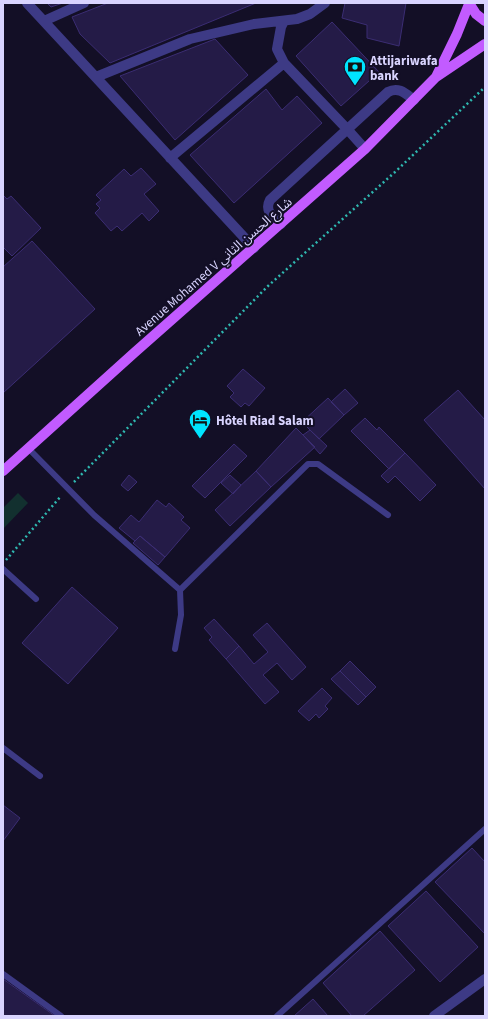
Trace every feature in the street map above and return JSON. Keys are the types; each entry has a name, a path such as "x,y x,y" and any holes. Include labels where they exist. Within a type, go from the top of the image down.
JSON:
{"main road":[{"name":"Avenue Mohamed V شارع الحسن الثاني","path":"469,4 476,14 485,21"},
{"name":"Avenue Mohamed V شارع الحسن الثاني","path":"436,77 457,34 469,4"},
{"name":"Avenue Mohamed V شارع الحسن الثاني","path":"3,471 365,149 436,77 485,44"}],"street":[{"path":"27,3 254,248"},
{"path":"44,21 84,3"},
{"path":"96,77 190,40 254,24 297,19 310,14 325,3"},
{"path":"284,20 281,27 277,49 284,64 365,149"},
{"path":"170,158 284,64"},
{"path":"281,224 268,212 267,207 270,200 388,92 396,89 414,100"},
{"path":"434,1016 485,979"}],"lane":[{"path":"28,448 94,515 180,590 181,615 175,650"},
{"path":"180,590 308,464 318,464 388,515"},
{"path":"3,569 36,599"},
{"path":"3,748 40,776"},
{"path":"277,1016 485,829"},
{"path":"3,974 61,1016"}],"path":[{"path":"3,564 68,488 268,286 395,172 485,87"}],"green space":[{"path":"18,493 28,503 3,529 3,508"}],"building":[{"path":"47,3 63,3 51,7"},
{"path":"108,3 256,3 110,63 80,34 72,17"},
{"path":"345,3 406,3 399,46 367,38 367,25 342,18"},
{"path":"332,22 379,72 341,106 296,56"},
{"path":"215,39 248,75 175,140 120,76"},
{"path":"266,89 282,110 297,96 322,123 234,203 190,155"},
{"path":"141,168 156,184 144,194 159,211 149,221 142,213 122,231 117,226 111,231 95,213 100,208 96,204 101,200 96,195 124,169 131,176"},
{"path":"3,195 7,199 11,196 41,228 12,256 3,247"},
{"path":"32,241 95,309 3,393 3,267"},
{"path":"243,369 265,388 249,406 245,403 241,407 230,397 234,393 227,386"},
{"path":"345,389 358,403 344,415 331,402"},
{"path":"458,390 485,420 485,489 424,420"},
{"path":"328,398 344,415 319,439 302,422"},
{"path":"365,418 377,430 379,427 405,453 389,469 351,431"},
{"path":"296,428 315,447 271,487 256,471"},
{"path":"310,430 327,446 320,454 303,435"},
{"path":"234,444 247,456 205,498 192,486"},
{"path":"405,453 436,485 420,501 395,476 388,483 381,476"},
{"path":"256,471 271,487 230,526 215,510"},
{"path":"129,475 137,482 128,491 121,485"},
{"path":"230,475 241,485 233,494 221,483"},
{"path":"157,500 166,507 169,503 184,517 181,520 190,528 165,557 140,536 135,541 119,528 131,515 139,522"},
{"path":"140,536 165,557 158,565 133,543"},
{"path":"72,587 118,628 68,684 22,643"},
{"path":"214,619 239,646 226,659 209,640 212,637 204,628"},
{"path":"267,623 306,667 292,680 277,663 263,675 279,692 265,704 226,659 239,646 254,664 268,652 253,635"},
{"path":"350,661 376,687 366,697 340,671"},
{"path":"340,671 366,697 358,705 331,679"},
{"path":"322,688 332,698 325,706 328,709 319,718 316,714 309,721 298,711"},
{"path":"3,805 20,818 3,841"},
{"path":"472,848 485,862 485,934 435,882"},
{"path":"426,891 478,947 440,982 388,926"},
{"path":"380,931 415,970 363,1016 352,1016 323,983"},
{"path":"3,979 55,1016 3,1016"},
{"path":"313,999 328,1016 294,1016"}],"place":[{"name":"Attijariwafa bank","path":"355,86"},
{"name":"Hôtel Riad Salam","path":"200,440"}]}
